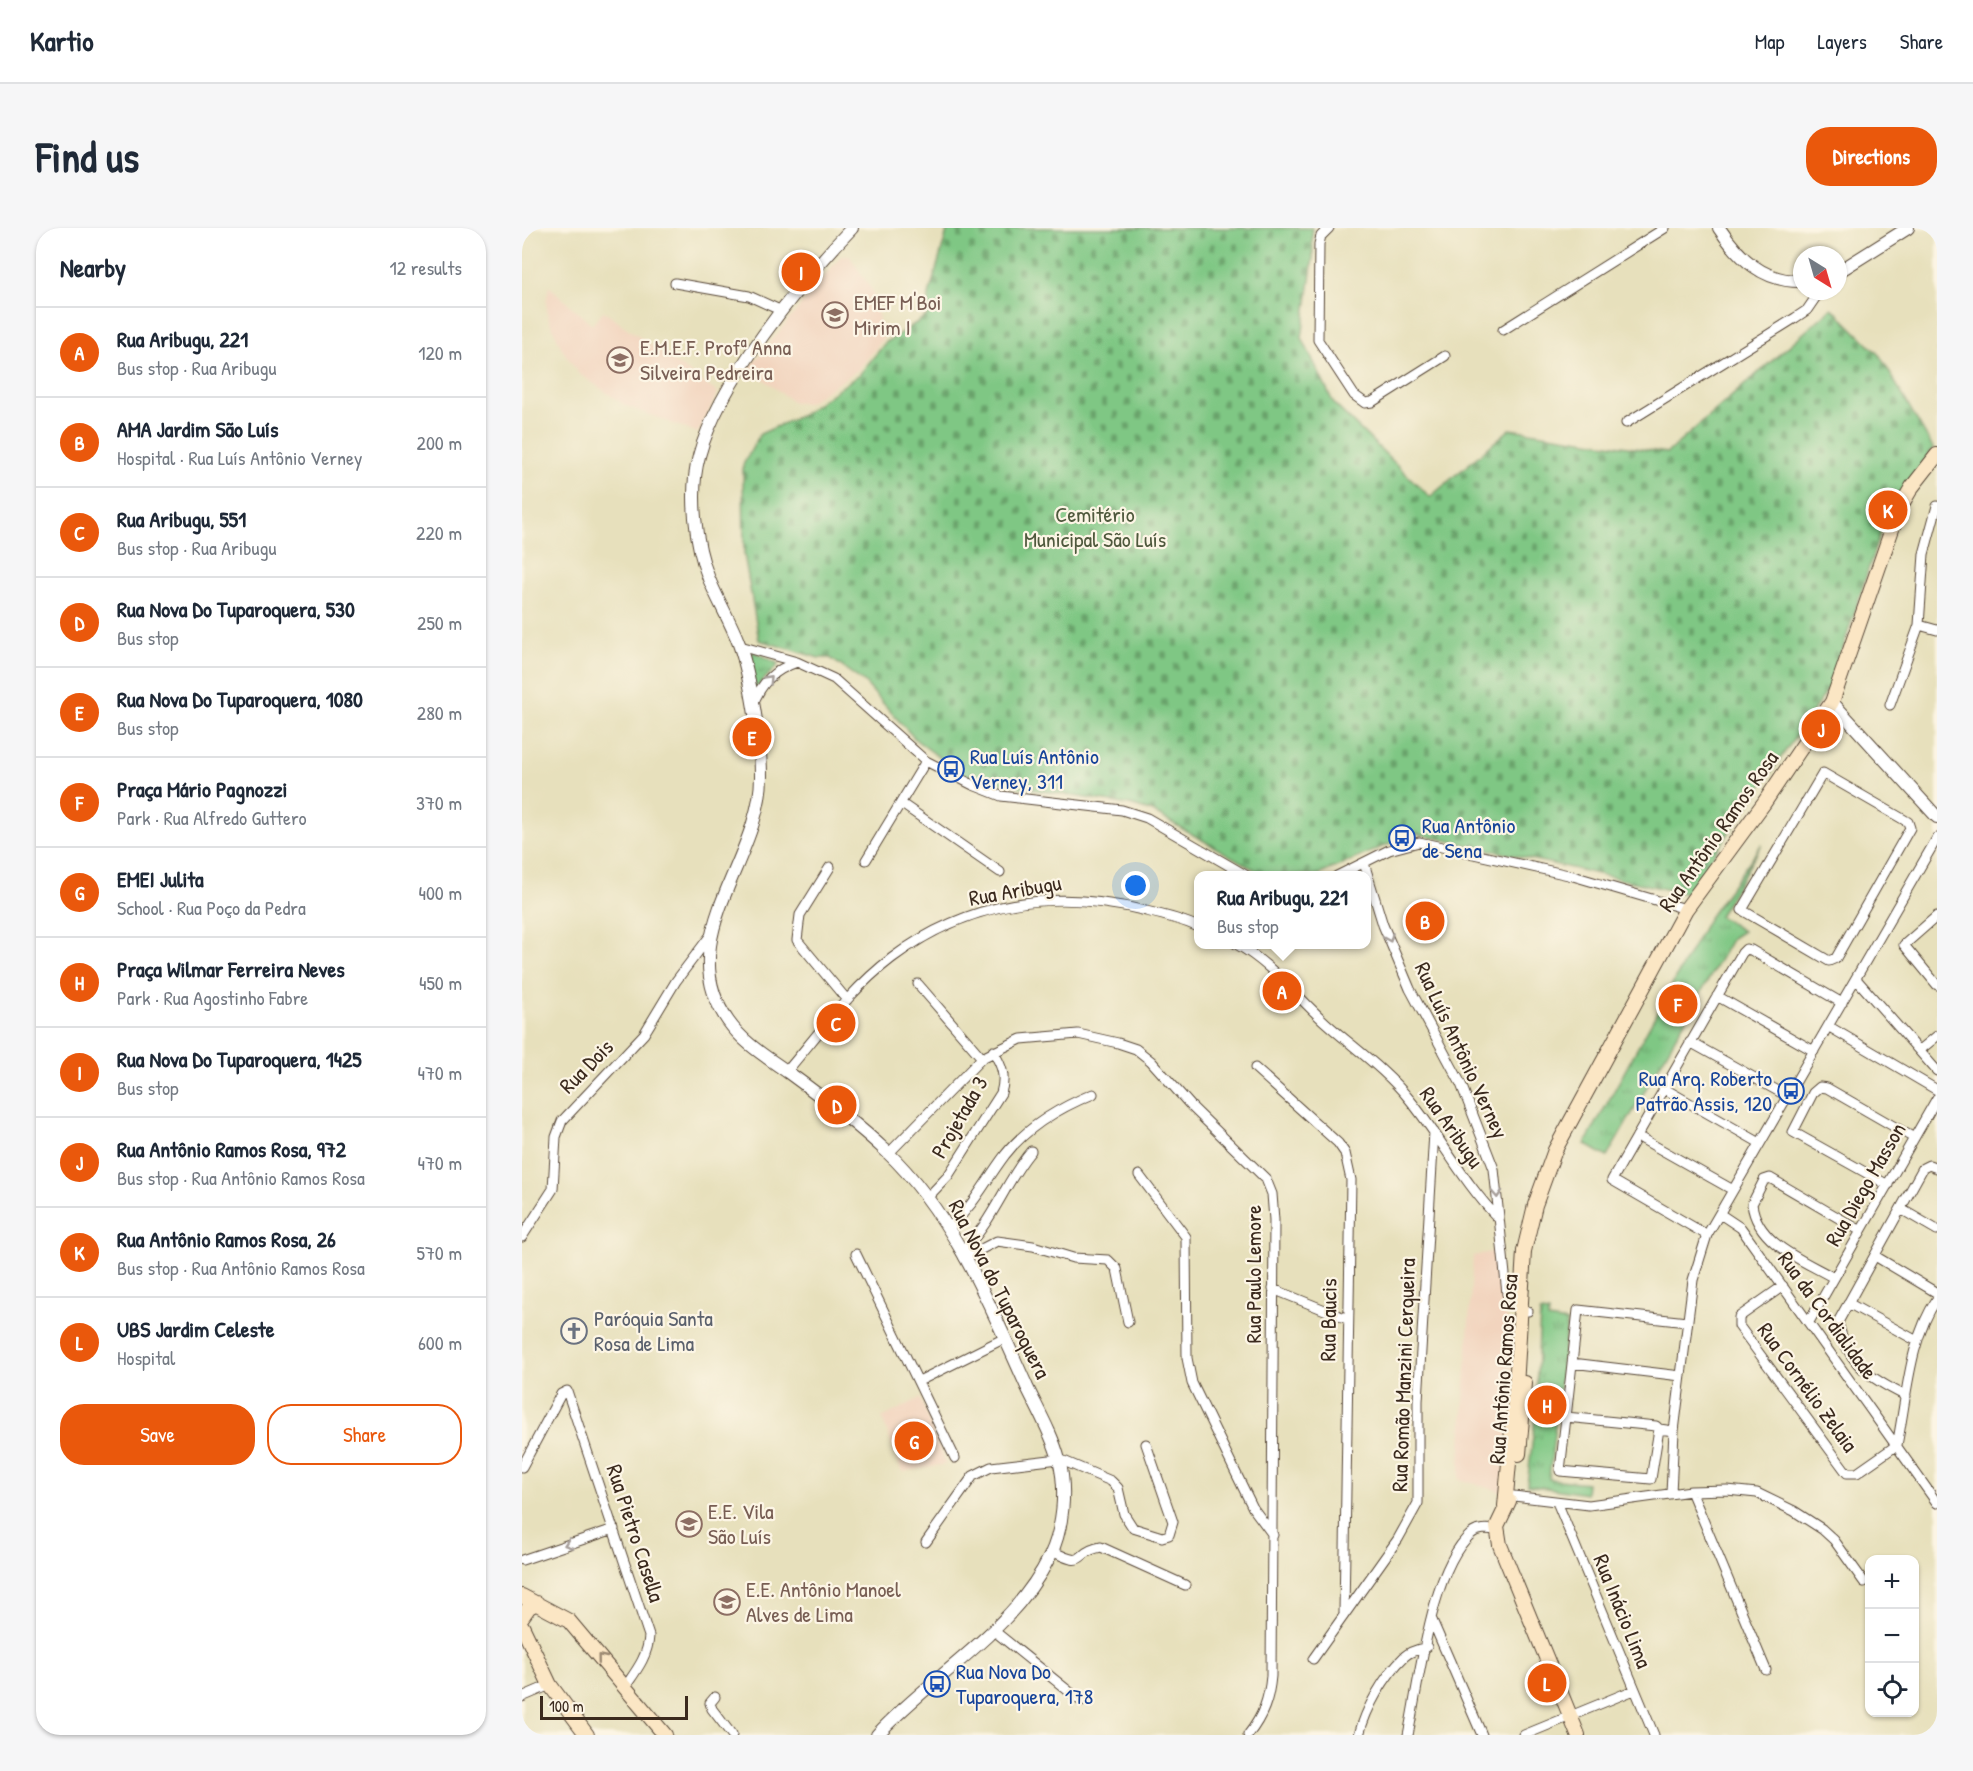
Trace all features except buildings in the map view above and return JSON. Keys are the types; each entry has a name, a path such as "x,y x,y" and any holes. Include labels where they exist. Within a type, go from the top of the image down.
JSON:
{"main road":[{"name":"Rua Antônio Ramos Rosa","path":"1497,1528 1507,1499 1516,1387 1532,1259 1531,1231 1535,1205 1565,1129 1686,909 1764,803 1832,702 1899,509 1912,487 1937,455"},
{"path":"1497,1528 1504,1557 1578,1735"},
{"path":"522,1596 570,1620 665,1735"},
{"path":"522,1617 529,1607 537,1603"},
{"path":"522,1626 550,1685 587,1735"}],"street":[{"name":"Rua Nova do Tuparoquera","path":"852,228 782,311 715,413 698,458 694,492 703,562 740,646 752,706 761,774 757,812 710,936 708,966 714,994 727,1020 747,1043 787,1071 889,1154 928,1197 963,1255 1005,1338 1059,1458 1062,1508 1052,1551 1020,1602 993,1630 894,1717 877,1735"},
{"path":"1329,228 1321,236 1319,244 1318,340 1323,351 1354,395 1365,403 1372,402 1445,356"},
{"path":"1503,330 1665,228"},
{"path":"1719,228 1734,250 1749,264 1765,274 1787,282 1793,282"},
{"path":"1847,266 1908,228"},
{"path":"675,283 749,296 782,311"},
{"path":"1626,423 1796,318 1814,300"},
{"path":"1890,705 1919,625 1924,555 1937,506"},
{"path":"1919,625 1937,630"},
{"path":"740,646 797,662 834,679 926,760 958,778 1001,796 1122,810 1147,818 1238,871"},
{"path":"752,706 767,679 777,671 797,662"},
{"path":"1832,702 1937,817"},
{"path":"866,860 902,804 926,760"},
{"path":"1823,773 1910,825 1909,832 1888,872 1836,958 1826,960 1744,913 1742,906 1823,773"},
{"path":"902,804 1000,873"},
{"path":"1671,1492 1674,1431 1687,1322 1695,1266 1707,1235 1857,980 1937,838"},
{"path":"1347,871 1389,850 1419,842 1573,876 1686,909"},
{"name":"Rua Luís Antônio Verney","path":"1364,863 1366,871"},
{"path":"830,867 800,915 797,940 847,1000"},
{"name":"Rua Luís Antônio Verney","path":"1371,886 1383,925 1410,989 1475,1115 1494,1169 1507,1294 1524,1311"},
{"name":"Rua Aribugu","path":"787,1071 847,1000 891,959 931,933 972,915 1044,899 1110,902 1194,926"},
{"path":"1937,916 1904,945 1937,985"},
{"name":"Rua Dois","path":"522,1237 553,1189 556,1137 562,1121 644,1034 676,981 710,936"},
{"name":"Rua Aribugu","path":"1244,949 1254,954 1325,1022 1392,1079 1434,1132 1469,1187 1498,1218"},
{"path":"1707,1235 1613,1182 1690,1042 1742,953 1748,949 1842,1003"},
{"path":"1857,980 1937,1071"},
{"path":"918,984 982,1058"},
{"path":"1717,996 1814,1051"},
{"path":"1828,1026 1937,1090"},
{"name":"Rua Paulo Lemore","path":"889,1154 982,1058 993,1051 1021,1039 1078,1034 1127,1046 1151,1060 1192,1107 1266,1179 1272,1194 1275,1220 1274,1535 1269,1696 1263,1714 1248,1735"},
{"path":"1920,1050 1937,1036"},
{"path":"1690,1042 1787,1096"},
{"name":"Projetada 3","path":"928,1197 948,1176 1001,1093 1004,1082 1003,1071 993,1051"},
{"name":"Rua Baucis","path":"1255,1068 1338,1143 1345,1153 1351,1180 1344,1613"},
{"path":"1888,1185 1793,1132 1813,1093 1820,1087 1827,1088 1914,1138"},
{"path":"1663,1089 1761,1143"},
{"path":"948,1229 975,1202 1016,1142 1055,1112 1093,1094"},
{"name":"Rua Diego Masson","path":"1809,1322 1937,1098"},
{"name":"Rua Romão Manzini Cerqueira","path":"1313,1659 1398,1539 1418,1503 1418,1401 1434,1132"},
{"path":"1637,1136 1733,1190"},
{"path":"963,1255 981,1232 1018,1167 1031,1151"},
{"path":"1906,1396 1874,1380 1858,1365 1838,1324 1923,1168 1929,1165 1937,1168"},
{"path":"1139,1175 1180,1225 1186,1237 1187,1358 1192,1383 1253,1508 1274,1535"},
{"path":"1834,1278 1773,1243 1764,1233 1752,1204 1764,1180 1770,1178 1861,1231"},
{"path":"1901,1209 1937,1230"},
{"name":"Rua da Cordialidade","path":"1720,1214 1741,1228 1937,1503"},
{"path":"963,1255 997,1241 1033,1246 1073,1258 1108,1260 1117,1269 1128,1322"},
{"path":"856,1254 955,1458"},
{"path":"1875,1256 1937,1293"},
{"name":"Rua Cornélio Zelaia","path":"1783,1286 1739,1317 1739,1326 1847,1473 1857,1473 1897,1445"},
{"path":"1274,1289 1347,1319"},
{"path":"1897,1445 1917,1341 1924,1321 1937,1299"},
{"path":"1848,1303 1917,1341"},
{"path":"1659,1429 1651,1479 1560,1471 1578,1310 1687,1322"},
{"path":"919,1381 1005,1338"},
{"path":"1572,1363 1681,1376"},
{"name":"Rua Pietro Casella","path":"522,1467 565,1391 569,1393 649,1636 648,1647 642,1661 625,1687"},
{"path":"1566,1417 1656,1426 1659,1429 1674,1431"},
{"path":"927,1542 973,1476 991,1467 1059,1458 1111,1480 1118,1488 1124,1514 1132,1528 1162,1537 1169,1534 1173,1522 1146,1444"},
{"path":"1691,1491 1766,1670"},
{"path":"1507,1499 1589,1505 1671,1492 1743,1491 1773,1500 1822,1529 1834,1540 1864,1582"},
{"name":"Rua Inácio Lima","path":"1557,1502 1654,1735"},
{"path":"1408,1735 1442,1580 1459,1547 1477,1530 1497,1528"},
{"path":"522,1560 614,1529"},
{"path":"1052,1551 1074,1561 1080,1560 1092,1549 1101,1547 1185,1585"},
{"path":"1432,1620 1482,1735"},
{"path":"993,1630 1081,1701"},
{"path":"1359,1735 1372,1702 1405,1655 1426,1647"},
{"path":"522,1697 550,1685"},
{"path":"1524,1735 1634,1690"},
{"path":"715,1697 710,1706 732,1735"}],"shaded area":[{"name":"EMEF M'Boi Mirim I","path":"849,255 873,292 883,339 858,370 808,403 793,402 749,368 841,256"},
{"name":"E.M.E.F. Profª Anna Silveira Pedreira","path":"549,286 592,325 603,311 718,393 698,433 626,406 578,373 562,349 549,320 546,303"},
{"path":"1495,1251 1514,1355 1502,1492 1459,1479 1473,1256"},
{"path":"920,1398 946,1464 902,1472 882,1418"}],"green space":[{"name":"Cemitério Municipal São Luís","path":"948,228 1312,228 1313,258 1302,338 1334,404 1430,497 1510,429 1667,453 1832,308 1880,356 1933,448 1882,527 1831,685 1687,894 1414,833 1327,871 1257,871 1153,812 1130,805 1024,788 962,774 916,740 865,683 830,658 819,658 759,640 744,554 743,465 760,434 800,416 860,374 885,343 927,316 929,295"},
{"path":"752,651 779,664 753,691"},
{"path":"1762,844 1719,916 1743,931 1732,938 1607,1157 1585,1144 1708,919"},
{"path":"1540,1312 1548,1313 1548,1319 1567,1322 1549,1479 1587,1483 1586,1494 1527,1485 1535,1420"}],"place":[{"name":"Rua Nova Do Tuparoquera, 1425","path":"801,272"},
{"name":"EMEF M'Boi Mirim I","path":"835,315"},
{"name":"E.M.E.F. Profª Anna Silveira Pedreira","path":"620,360"},
{"name":"Rua Antônio Ramos Rosa, 26","path":"1888,510"},
{"name":"Rua Antônio Ramos Rosa, 972","path":"1821,729"},
{"name":"Rua Nova Do Tuparoquera, 1080","path":"752,737"},
{"name":"Rua Luís Antônio Verney, 311","path":"951,769"},
{"name":"Rua Antônio de Sena","path":"1402,838"},
{"name":"AMA Jardim São Luís","path":"1425,921"},
{"name":"Rua Aribugu, 221","path":"1282,991"},
{"name":"Praça Mário Pagnozzi","path":"1678,1004"},
{"name":"Rua Aribugu, 551","path":"836,1023"},
{"name":"Rua Arq. Roberto Patrão Assis, 120","path":"1791,1091"},
{"name":"Rua Nova Do Tuparoquera, 530","path":"837,1105"},
{"name":"Paróquia Santa Rosa de Lima","path":"574,1331"},
{"name":"Praça Wilmar Ferreira Neves","path":"1547,1405"},
{"name":"EMEI Julita","path":"914,1441"},
{"name":"E.E. Vila São Luís","path":"689,1524"},
{"name":"E.E. Antônio Manoel Alves de Lima","path":"727,1602"},
{"name":"UBS Jardim Celeste","path":"1547,1683"},
{"name":"Rua Nova Do Tuparoquera, 178","path":"937,1684"}]}
